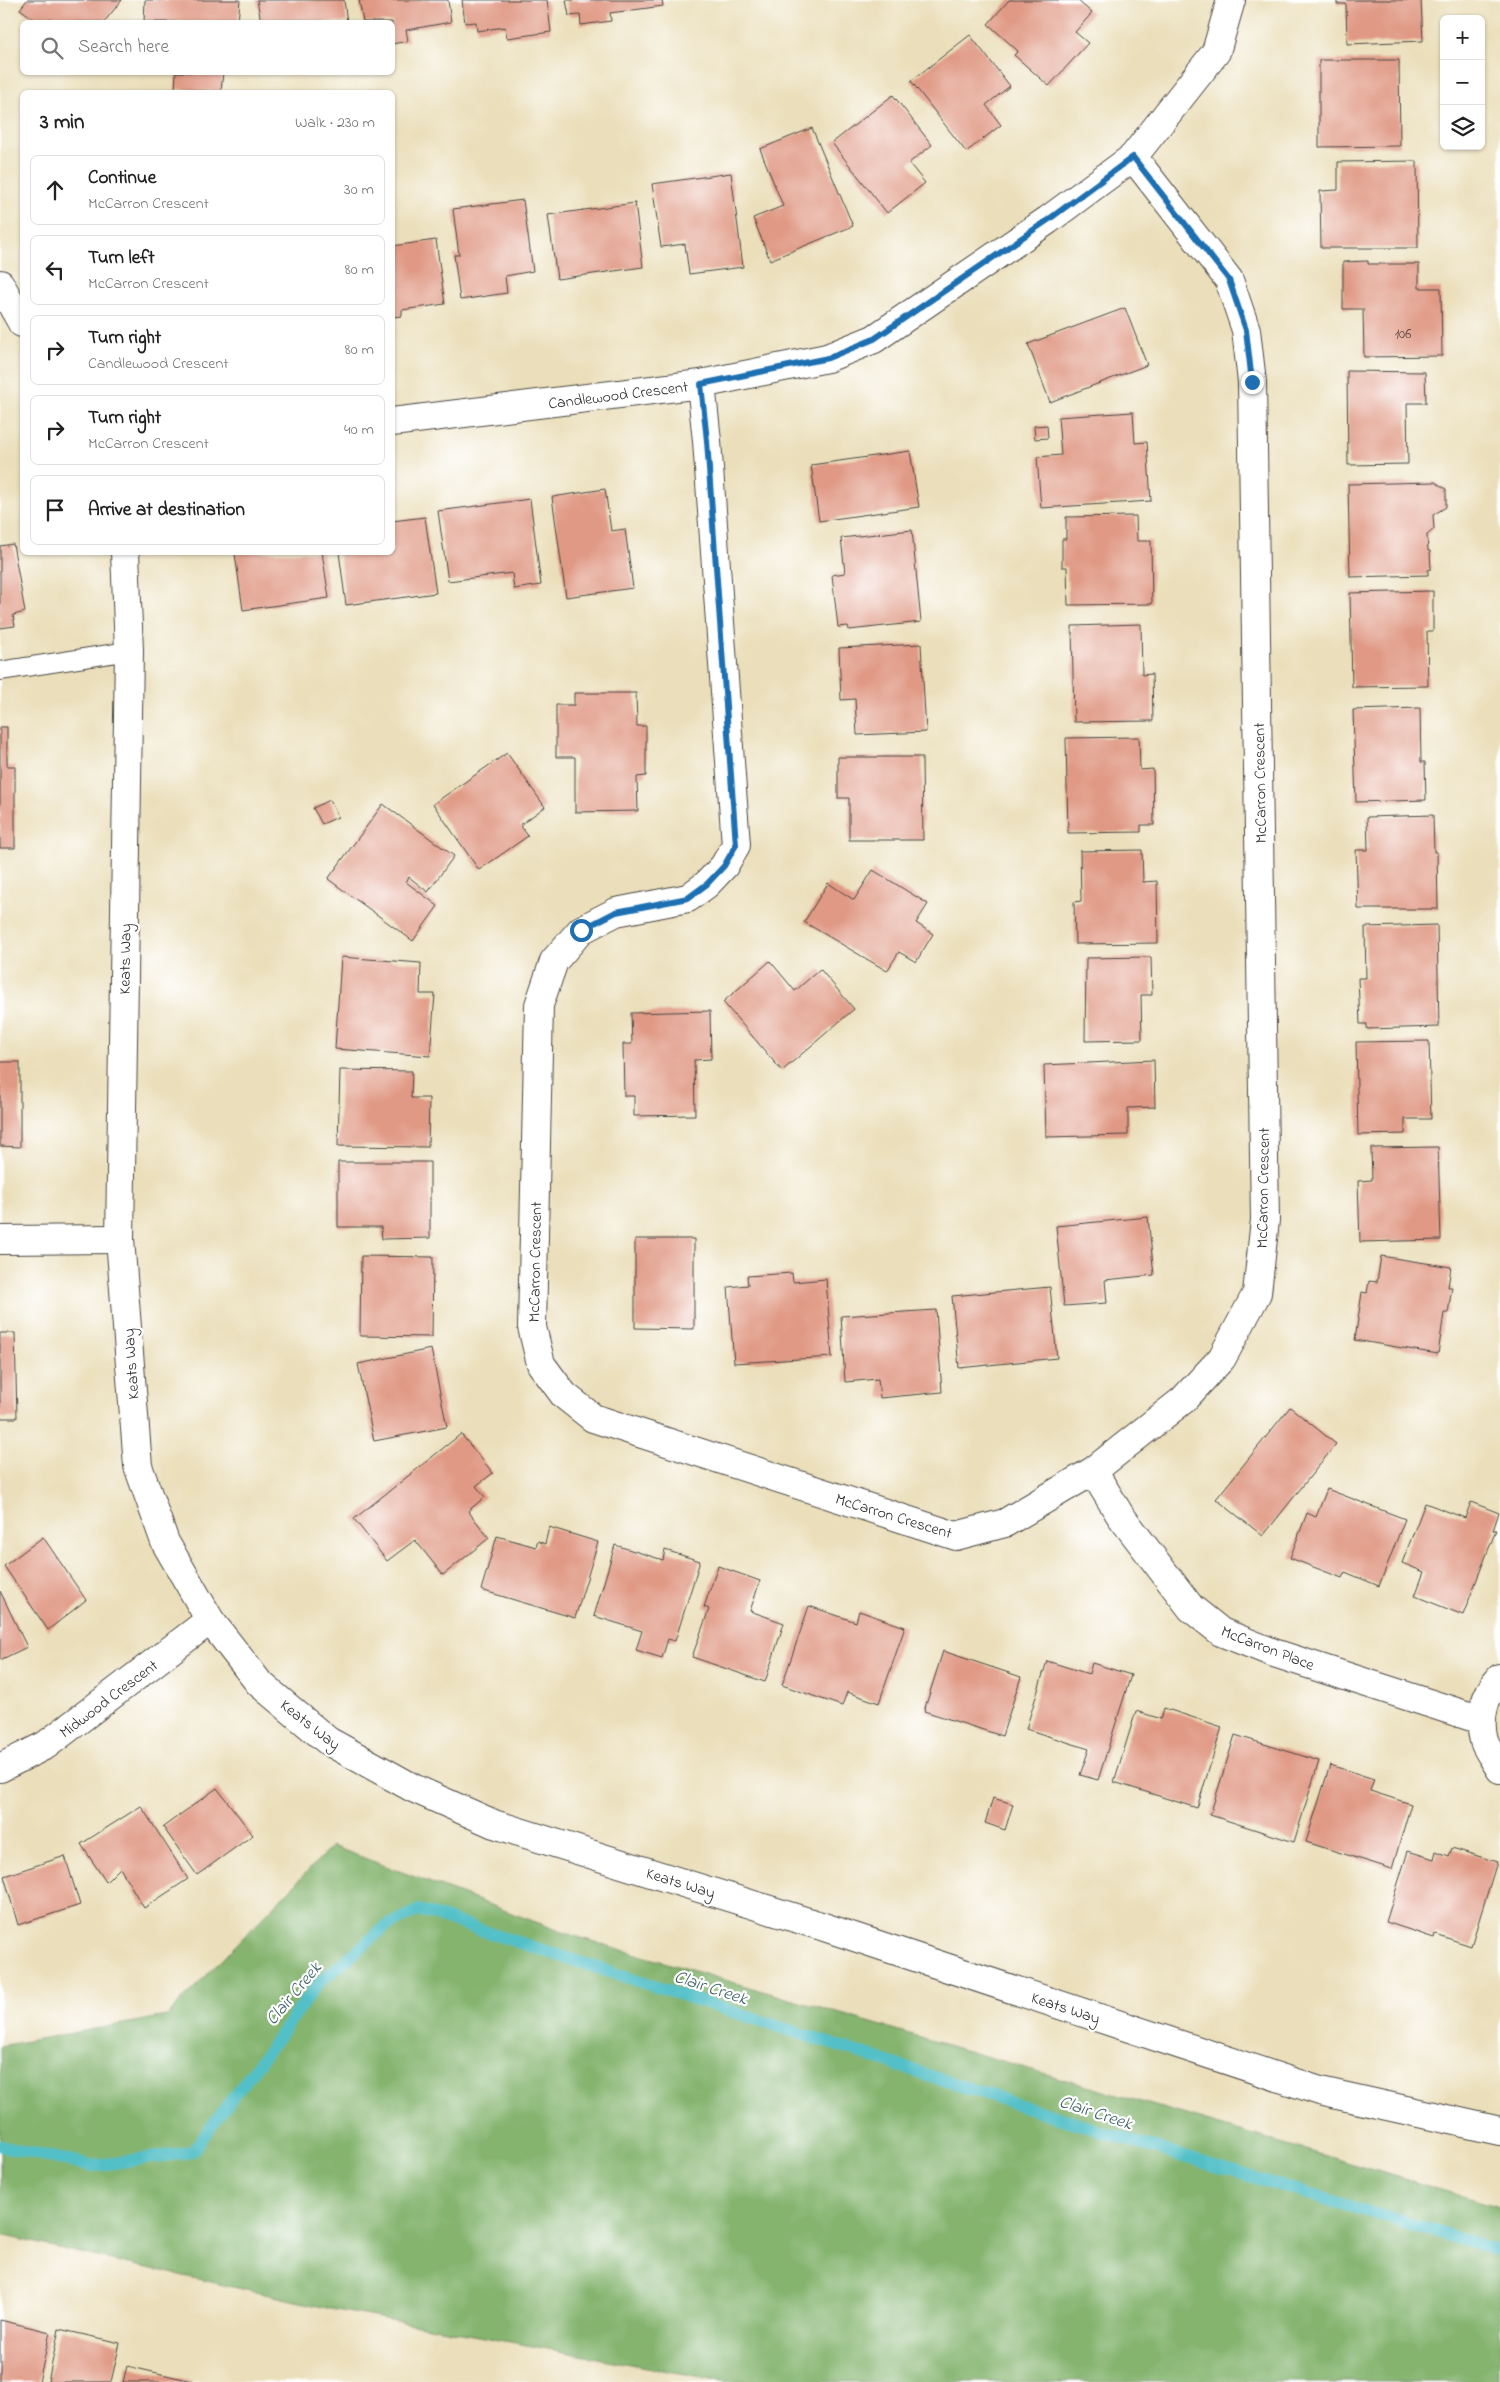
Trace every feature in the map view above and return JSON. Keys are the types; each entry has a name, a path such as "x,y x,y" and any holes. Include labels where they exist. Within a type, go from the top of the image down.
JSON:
{"street":[{"name":"Candlewood Crescent","path":"395,422 701,384 828,358 874,339 1048,220 1133,157 1216,52 1230,0"},
{"name":"McCarron Crescent","path":"701,384 708,451 736,845 724,866 707,884 688,898 616,912 581,930 554,961 539,1005 532,1327 541,1364 564,1395 593,1418 956,1536 1004,1523 1092,1471 1183,1400 1222,1358 1257,1294 1265,1220 1252,382 1246,330 1229,280 1133,157"},
{"path":"0,284 20,319"},
{"name":"Keats Way","path":"125,555 129,651 120,1238 138,1466 165,1542 210,1620 259,1682 328,1741 413,1788 494,1824 821,1926 1320,2091 1500,2131"},
{"path":"0,1240 120,1238"},
{"name":"McCarron Place","path":"1092,1471 1120,1515 1190,1608 1221,1632 1274,1653 1481,1720"},
{"name":"Midwood Crescent","path":"0,1768 46,1745 210,1620"},
{"path":"1500,1678 1492,1686 1483,1707 1481,1720 1484,1742 1500,1768"}],"lane":[{"path":"0,671 129,651"}],"green space":[{"path":"332,1846 568,1934 1500,2207 1500,2382 728,2382 336,2310 0,2235 0,2046 167,2016"}],"building":[{"path":"27,0 122,0 106,20 35,20 20,9"},
{"path":"145,0 240,0 238,20 144,20"},
{"path":"257,0 344,0 347,20 261,20"},
{"path":"359,0 448,0 451,22 406,30 408,41 395,43 395,20 363,20"},
{"path":"462,0 547,0 551,32 507,38 505,27 477,31 476,22 465,23"},
{"path":"566,0 662,0 663,6 610,13 611,21 581,25 580,15 569,16"},
{"path":"1009,0 1077,0 1092,13 1075,32 1088,43 1049,86 1014,55 1018,51 988,24"},
{"path":"1337,0 1421,0 1423,41 1347,44 1346,4 1337,4"},
{"path":"970,35 1010,86 986,105 1001,125 966,152 911,81"},
{"path":"1319,60 1399,60 1400,146 1319,147"},
{"path":"176,75 223,75 221,90 175,89"},
{"path":"893,95 932,145 909,163 925,183 887,213 832,143"},
{"path":"812,128 853,226 770,260 753,218 783,206 760,149"},
{"path":"1417,161 1418,248 1321,248 1320,191 1338,190 1338,162"},
{"path":"731,173 743,267 689,274 685,244 661,247 652,184"},
{"path":"523,200 533,271 505,276 507,293 460,300 454,255 459,255 453,209"},
{"path":"635,203 643,267 557,279 548,215"},
{"path":"436,240 445,304 402,310 402,316 395,317 395,246"},
{"path":"1368,261 1368,264 1419,264 1419,288 1441,288 1442,356 1364,357 1363,309 1343,309 1343,262"},
{"path":"1125,308 1147,365 1050,402 1028,344"},
{"path":"1347,371 1425,372 1426,403 1407,403 1408,464 1348,465"},
{"path":"1133,412 1135,443 1147,442 1151,501 1041,508 1037,457 1061,455 1058,417"},
{"path":"1047,425 1048,438 1035,439 1034,426"},
{"path":"910,451 919,507 819,521 811,465"},
{"path":"1435,482 1446,489 1446,507 1433,515 1434,529 1427,535 1431,569 1428,570 1428,575 1350,577 1348,484"},
{"path":"605,489 611,531 625,529 633,588 566,597 552,497"},
{"path":"530,499 541,585 514,589 512,573 448,581 438,511"},
{"path":"1136,516 1137,541 1151,541 1152,604 1068,605 1067,567 1062,567 1062,539 1066,539 1066,517"},
{"path":"425,517 436,593 346,605 339,555 395,555 395,521"},
{"path":"912,530 921,622 849,630 848,626 838,627 832,575 845,573 841,538"},
{"path":"13,544 25,612 13,615 15,626 0,628 0,546"},
{"path":"235,555 322,555 329,598 243,610"},
{"path":"1433,591 1433,631 1427,631 1428,686 1352,687 1350,593"},
{"path":"1141,624 1142,675 1152,674 1153,721 1074,722 1072,626"},
{"path":"921,644 926,732 857,735 855,699 841,700 839,648"},
{"path":"574,693 636,693 637,726 646,726 646,776 637,777 638,811 575,812 575,757 556,757 556,705 574,705"},
{"path":"1420,708 1421,762 1425,762 1426,800 1356,802 1353,710"},
{"path":"0,727 7,727 7,766 15,766 15,848 0,848"},
{"path":"1139,737 1140,770 1153,769 1154,825 1141,825 1141,832 1068,833 1066,738"},
{"path":"507,753 545,807 520,825 528,836 479,870 433,804"},
{"path":"838,757 922,757 923,840 849,840 849,798 838,798"},
{"path":"330,800 338,817 322,824 313,808"},
{"path":"383,804 454,856 428,892 409,877 406,882 438,906 413,941 328,879"},
{"path":"1433,815 1434,852 1437,852 1438,909 1358,909 1356,850 1368,850 1367,817"},
{"path":"1142,850 1143,882 1157,881 1158,943 1075,944 1074,902 1081,901 1080,851"},
{"path":"873,870 928,904 916,923 933,934 916,962 899,952 887,971 804,922 828,883 854,900"},
{"path":"1437,925 1439,1027 1367,1029 1367,1024 1360,1024 1358,978 1366,978 1365,927"},
{"path":"341,957 421,963 420,994 435,994 430,1056 335,1049"},
{"path":"1151,957 1152,995 1141,995 1142,1040 1085,1041 1086,958"},
{"path":"770,961 795,991 820,969 854,1009 782,1071 723,1002"},
{"path":"710,1011 711,1059 694,1060 695,1115 634,1116 634,1096 624,1096 623,1044 632,1044 631,1013"},
{"path":"1429,1041 1431,1119 1405,1119 1405,1134 1358,1135 1356,1042"},
{"path":"1154,1060 1155,1107 1128,1108 1128,1135 1046,1137 1044,1065"},
{"path":"0,1062 20,1062 20,1147 0,1146"},
{"path":"340,1070 412,1071 411,1098 429,1098 428,1147 338,1146"},
{"path":"1438,1147 1441,1240 1360,1242 1358,1181 1372,1180 1371,1148"},
{"path":"338,1162 430,1162 430,1238 382,1239 381,1227 338,1227"},
{"path":"1148,1217 1154,1275 1105,1280 1107,1303 1064,1306 1056,1226"},
{"path":"635,1239 694,1239 694,1329 635,1328"},
{"path":"361,1256 433,1257 432,1337 360,1336"},
{"path":"1381,1256 1451,1267 1448,1287 1452,1287 1448,1313 1444,1313 1438,1354 1355,1340 1362,1292 1367,1293 1369,1281 1377,1282"},
{"path":"792,1273 793,1282 826,1279 832,1357 734,1363 728,1287 748,1285 747,1276"},
{"path":"1050,1287 1057,1358 959,1368 952,1296"},
{"path":"936,1310 942,1392 880,1398 878,1379 845,1382 841,1316"},
{"path":"0,1333 15,1333 17,1418 0,1418"},
{"path":"431,1349 447,1427 374,1441 358,1364"},
{"path":"1290,1407 1336,1444 1263,1536 1216,1499"},
{"path":"461,1434 493,1473 476,1486 485,1497 468,1511 489,1538 443,1575 415,1540 387,1561 354,1519"},
{"path":"1327,1489 1405,1519 1379,1586 1345,1572 1342,1578 1290,1558 1307,1513 1316,1517"},
{"path":"1471,1502 1499,1513 1493,1530 1496,1530 1463,1615 1415,1596 1424,1572 1402,1563 1425,1503 1465,1518"},
{"path":"549,1527 598,1542 575,1618 481,1590 497,1536 536,1547 538,1541 545,1544"},
{"path":"43,1537 86,1600 48,1630 4,1566"},
{"path":"615,1545 663,1560 665,1550 700,1561 675,1641 668,1639 662,1658 636,1650 642,1631 594,1616"},
{"path":"718,1566 760,1581 750,1611 784,1623 765,1682 692,1657 709,1609 704,1607"},
{"path":"0,1591 27,1647 0,1660"},
{"path":"809,1606 856,1622 859,1611 905,1627 879,1703 847,1692 842,1706 782,1685"},
{"path":"943,1651 1021,1677 1002,1736 924,1711"},
{"path":"1047,1661 1089,1674 1092,1663 1131,1675 1098,1780 1080,1775 1089,1749 1026,1729"},
{"path":"1164,1708 1222,1727 1197,1808 1114,1782 1136,1711 1161,1719"},
{"path":"1235,1735 1319,1761 1294,1842 1210,1815"},
{"path":"1330,1765 1374,1779 1370,1791 1411,1804 1392,1869 1306,1842"},
{"path":"217,1788 253,1835 197,1875 163,1827"},
{"path":"993,1798 1013,1804 1005,1830 985,1823"},
{"path":"141,1806 188,1879 144,1908 120,1868 106,1882 81,1844"},
{"path":"1452,1848 1497,1862 1471,1946 1435,1934 1434,1938 1386,1922 1408,1851 1434,1859 1436,1851 1449,1856"},
{"path":"65,1856 80,1905 18,1925 4,1876"},
{"path":"0,2320 50,2332 39,2382 0,2382"},
{"path":"59,2329 120,2343 111,2382 48,2382"},
{"path":"127,2366 192,2381 192,2382 123,2382"}],"waterway":[{"name":"Clair Creek","path":"0,2146 93,2166 192,2152 319,1983 385,1927 419,1910 1134,2142 1500,2251"}],"route":[{"path":"581,930 616,912 688,898 707,884 724,866 736,845 706,424 701,384 828,358 874,339 917,312 1048,220 1133,157 1229,280 1246,330 1252,382"}]}
